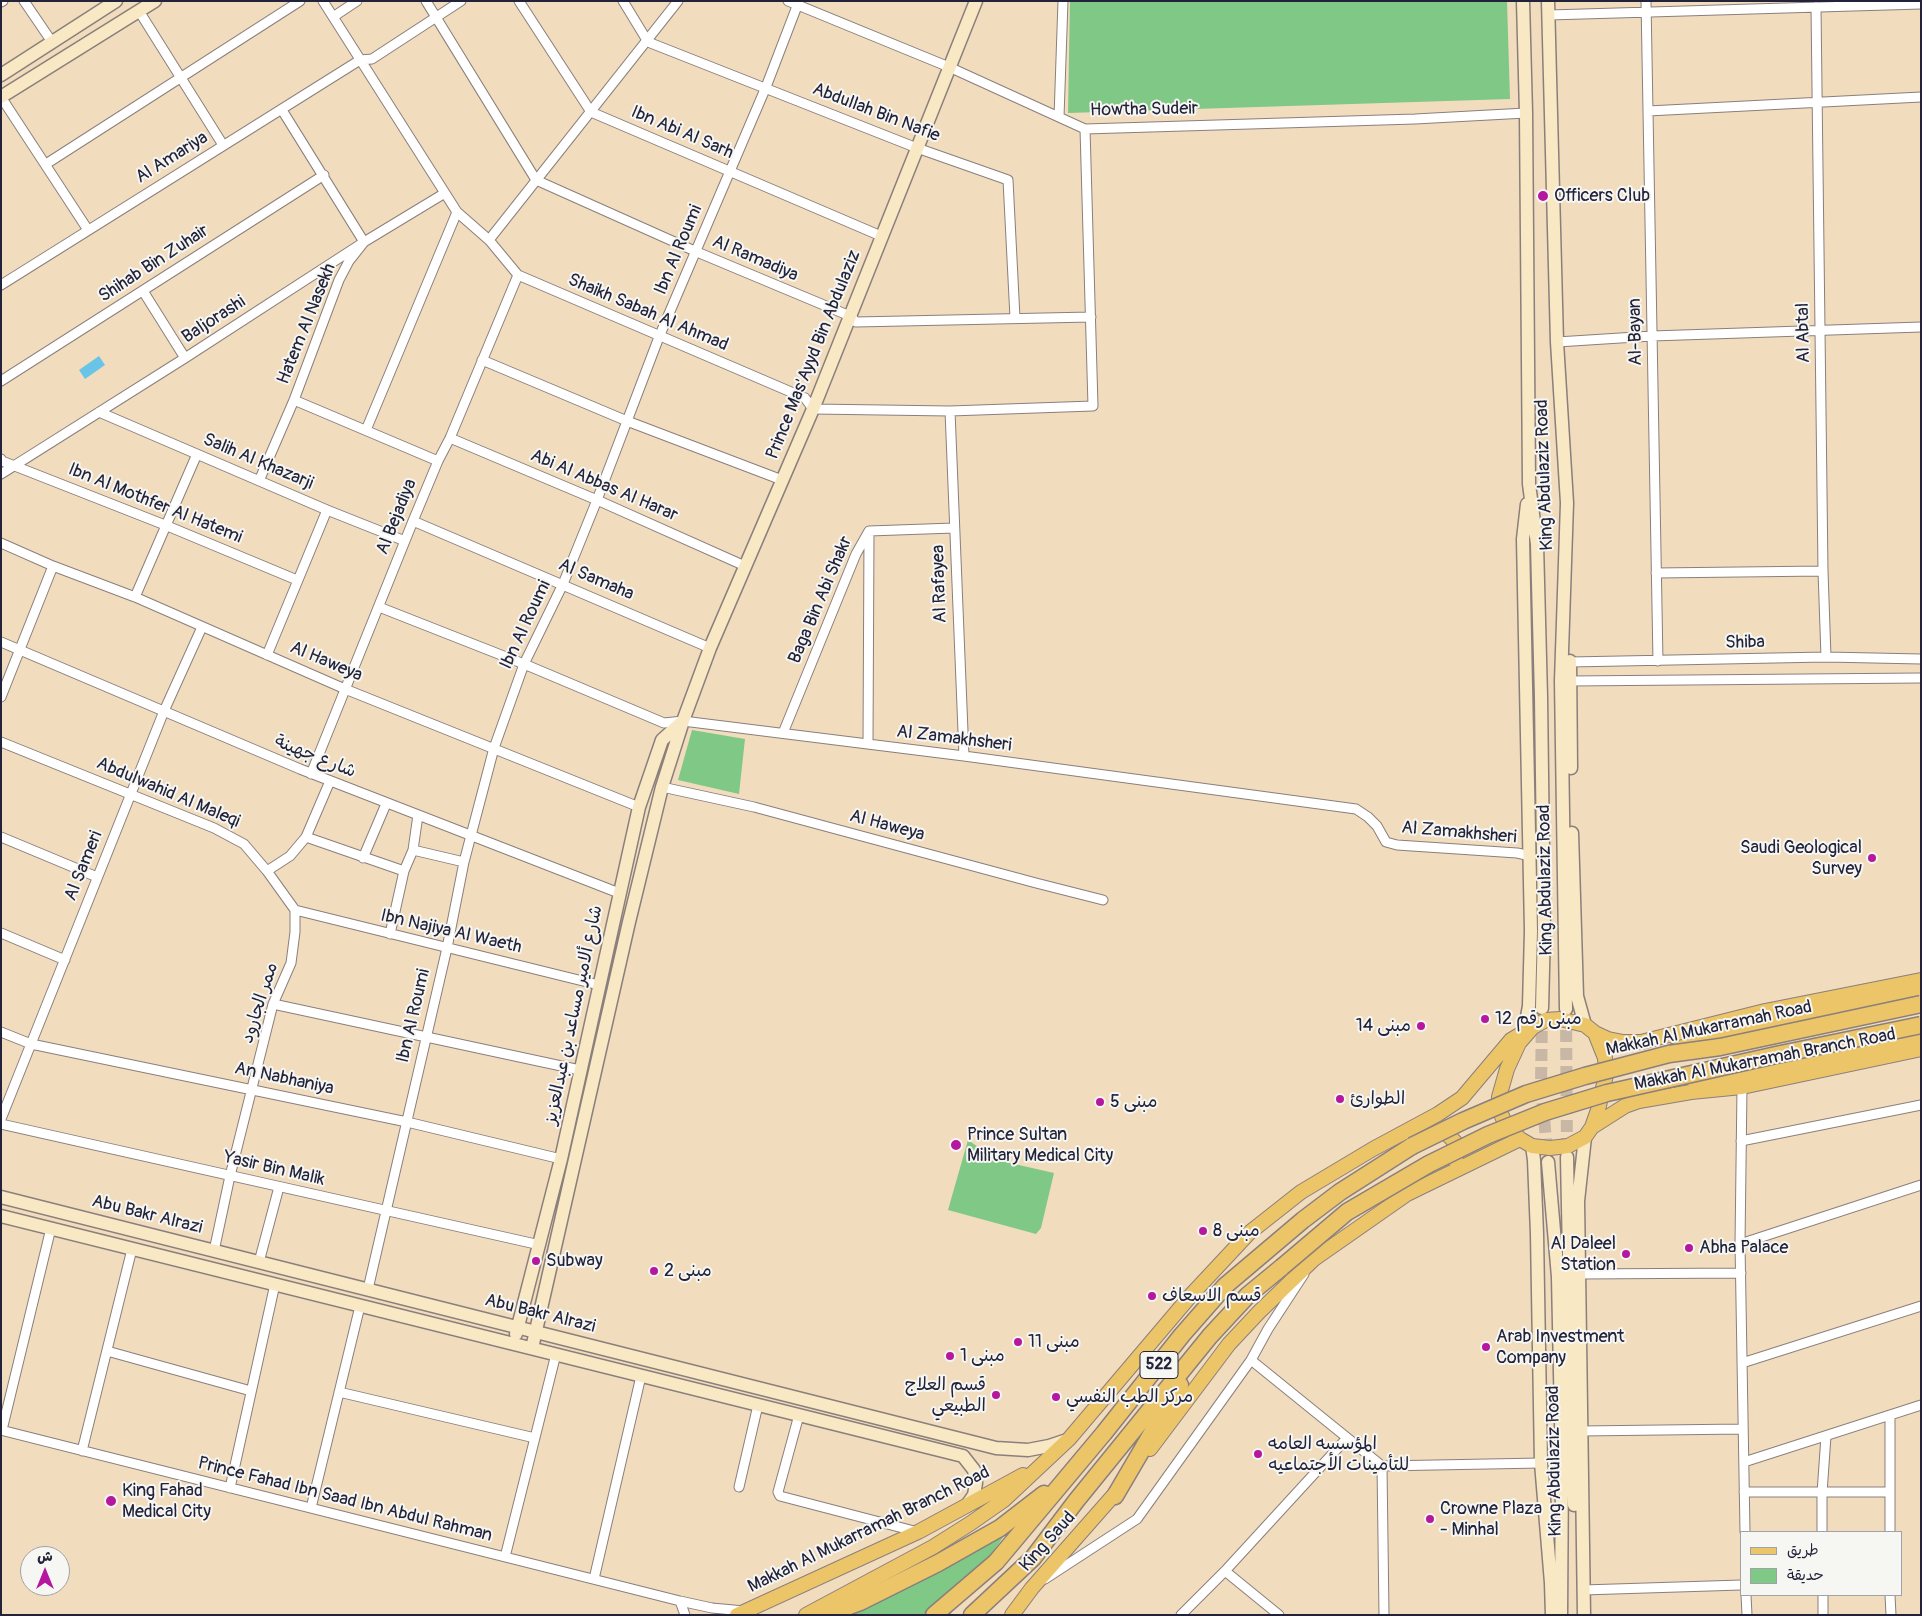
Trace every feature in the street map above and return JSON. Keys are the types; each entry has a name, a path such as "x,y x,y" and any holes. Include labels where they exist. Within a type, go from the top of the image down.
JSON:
{"highway":[{"path":"1669,1054 1708,1037 1740,1027 1921,990"},
{"name":"Makkah Al Mukarramah Road","path":"934,1615 996,1562 1104,1433 1182,1335 1226,1286 1303,1220 1340,1192 1412,1146 1463,1121 1526,1094 1669,1054 1730,1045 1921,1004"},
{"path":"1114,1496 1210,1336 1248,1295 1347,1212 1429,1164 1545,1112 1608,1094 1776,1055 1921,1025"},
{"name":"522","path":"972,1615 1032,1558 1210,1336"},
{"path":"825,1615 860,1602 1000,1528 1068,1476"}],"main road":[{"path":"1,74 116,1"},
{"path":"1,97 155,1"},
{"name":"Prince Mas'Ayyd Bin Abdulaziz","path":"537,1331 621,957 662,787 683,722 710,648 813,409 976,1"},
{"name":"King Abdulaziz Road","path":"1523,1 1526,113 1529,484 1537,544 1540,668 1544,929 1542,1008"},
{"name":"King Abdulaziz Road","path":"1548,1 1556,342 1567,504 1561,681 1566,1009"},
{"path":"1529,484 1523,539 1532,931 1529,1006 1527,1033 1519,1043 1507,1069 1499,1097 1501,1114 1506,1124 1520,1139 1532,1146 1550,1148 1568,1146 1588,1132"},
{"path":"1567,504 1572,841 1577,996 1590,1029 1605,1058 1606,1076 1588,1132 1578,1201 1584,1615"},
{"name":"شارع ألامير مساعد بن عبدالعزيز","path":"514,1344 561,1159 639,807 662,740 683,722"},
{"path":"606,955 610,952 621,957"},
{"path":"806,1615 933,1547 972,1523 1004,1500 1069,1438 1192,1294 1249,1234 1301,1192 1373,1149 1438,1114 1462,1098 1511,1040 1527,1033 1546,1020 1560,1019 1590,1029 1608,1039 1623,1042 1641,1042 1661,1039 1756,1013 1921,980"},
{"path":"1664,1080 1720,1078 1775,1070 1921,1039"},
{"name":"Makkah Al Mukarramah Branch Road","path":"1588,1132 1625,1106 1639,1101 1691,1092 1742,1087 1921,1050"},
{"path":"1373,1149 1433,1133 1446,1133 1455,1142 1456,1157 1435,1180"},
{"path":"1114,1496 1229,1344 1314,1259 1406,1194 1520,1139"},
{"path":"1532,1146 1537,1234 1541,1463 1552,1615"},
{"name":"King Abdulaziz Road","path":"1567,1157 1575,1615"},
{"name":"King Abdulaziz Road","path":"1548,1162 1558,1277 1562,1468 1561,1615"},
{"name":"Abu Bakr Alrazi","path":"1,1197 996,1448 1028,1450 1049,1446 1069,1438"},
{"name":"Abu Bakr Alrazi","path":"1,1216 962,1456 974,1470 976,1483 974,1495 967,1505"},
{"path":"532,1348 537,1331"},
{"name":"Makkah Al Mukarramah Branch Road","path":"741,1613 918,1532 1043,1464"},
{"name":"King Saud","path":"1012,1615 1032,1588 1114,1496"}],"street":[{"path":"24,1 52,42"},
{"path":"46,164 300,1"},
{"name":"Shaikh Sabah Al Ahmad","path":"323,1 457,212 489,240 518,275 805,398 813,409"},
{"path":"334,18 357,1"},
{"path":"426,1 536,180"},
{"name":"Al Amariya","path":"1,285 360,60 372,59 461,1"},
{"path":"519,1 591,112"},
{"path":"623,1 648,42"},
{"path":"489,240 648,42 678,1"},
{"name":"Howtha Sudeir","path":"788,1 798,3 949,67 1085,129 1415,119 1526,113"},
{"path":"1059,117 1063,1"},
{"name":"Al-Bayan","path":"1646,1 1658,661"},
{"name":"Ibn Al Roumi","path":"368,1289 447,948 470,836 494,748 524,664 563,584 659,337 766,87 798,3"},
{"path":"1549,15 1921,4"},
{"name":"Al Abtal","path":"1816,7 1823,571 1826,657"},
{"path":"139,11 223,145"},
{"name":"Abdullah Bin Nafie","path":"648,42 918,148 1008,180 1015,318"},
{"path":"1,97 88,230"},
{"path":"1648,111 1921,97"},
{"path":"282,110 364,242"},
{"name":"Ibn Abi Al Sarh","path":"591,112 881,236"},
{"path":"813,409 950,411 1093,406 1085,129"},
{"name":"Shihab Bin Zuhair","path":"1,381 324,175"},
{"name":"Al Ramadiya","path":"536,180 697,252 850,316 856,322 1091,317"},
{"name":"Baljorashi","path":"1,474 444,193"},
{"path":"366,430 457,212"},
{"name":"Hatem Al Nasekh","path":"259,481 294,400 339,280 349,261 364,242"},
{"name":"Al Bejadiya","path":"311,774 413,521 518,275"},
{"path":"143,291 185,358"},
{"path":"1556,342 1652,336 1921,327"},
{"path":"482,360 627,421 782,480"},
{"path":"294,400 438,461"},
{"name":"Al Rafayea","path":"950,411 964,756"},
{"name":"Salih Al Khazarji","path":"99,412 405,541"},
{"name":"Abi Al Abbas Al Harar","path":"450,438 597,500 745,566"},
{"path":"135,597 197,454"},
{"name":"Ibn Al Mothfer Al Hatemi","path":"1,459 297,580"},
{"path":"267,655 328,510"},
{"name":"Al Samaha","path":"413,521 710,648"},
{"name":"Baga Bin Abi Shakr","path":"783,733 856,554 869,531 954,528"},
{"path":"868,744 869,531"},
{"name":"Al Haweya","path":"1,543 53,566 135,597 345,688 639,807"},
{"path":"1,698 53,566"},
{"path":"1656,573 1823,571"},
{"name":"Al Zamakhsheri","path":"378,607 524,664 664,723 683,722 783,733 1356,809 1377,826 1386,842 1397,846 1530,856"},
{"name":"Al Sameri","path":"1,1119 164,711 202,626"},
{"name":"شارع جهينة","path":"1,642 311,774 619,893"},
{"name":"Shiba","path":"1570,662 1826,657 1921,659"},
{"name":"Shiba","path":"1570,681 1921,678"},
{"name":"Abdulwahid Al Maleqi","path":"1,742 214,828 244,844 267,871 295,910"},
{"path":"267,871 290,856 306,837 330,781"},
{"name":"Al Haweya","path":"662,787 754,807 1102,900"},
{"path":"363,858 386,804"},
{"path":"390,934 404,871 414,850 418,815"},
{"path":"1,837 97,877"},
{"path":"306,837 404,871"},
{"path":"414,850 464,862"},
{"name":"Ibn Najiya Al Waeth","path":"295,910 599,985"},
{"name":"ممر الجارود","path":"214,1250 230,1176 274,1004 291,963 295,910"},
{"path":"1,933 65,960"},
{"path":"274,1004 580,1070"},
{"name":"An Nabhaniya","path":"1,1032 31,1044 407,1122 561,1159"},
{"path":"1742,1087 1740,1244 1745,1531"},
{"path":"1741,1141 1921,1105"},
{"name":"Yasir Bin Malik","path":"1,1124 540,1245"},
{"path":"1740,1244 1921,1185"},
{"path":"259,1262 279,1187"},
{"path":"1,1430 51,1228"},
{"path":"82,1451 132,1250"},
{"path":"1032,1588 1137,1519 1251,1360 1268,1329 1314,1259"},
{"path":"1580,1274 1741,1273"},
{"path":"230,1488 275,1284"},
{"path":"311,1508 360,1306"},
{"path":"1742,1363 1921,1306"},
{"path":"107,1351 251,1391"},
{"path":"506,1557 556,1354"},
{"path":"1251,1360 1382,1466 1541,1463"},
{"path":"594,1579 641,1376"},
{"path":"339,1392 535,1438"},
{"path":"739,1487 758,1405"},
{"path":"1744,1462 1921,1406"},
{"path":"799,1415 778,1492 779,1495 918,1532"},
{"path":"1890,1416 1890,1531"},
{"path":"1582,1432 1744,1429"},
{"name":"Prince Fahad Ibn Saad Ibn Abdul Rahman","path":"1,1430 680,1601 741,1613"},
{"path":"1822,1531 1822,1493 1826,1436"},
{"path":"1181,1615 1225,1571 1347,1438"},
{"path":"1382,1466 1384,1615"},
{"path":"1744,1492 1890,1492"},
{"path":"1225,1571 1279,1615"},
{"path":"1583,1590 1740,1585"},
{"path":"1746,1596 1746,1615"},
{"path":"1823,1596 1823,1615"},
{"path":"1890,1596 1890,1615"},
{"path":"680,1601 685,1615"}],"green space":[{"path":"1070,1 1507,1 1510,99 1068,113"},
{"path":"692,730 745,739 739,794 678,780"},
{"path":"968,1140 997,1160 1054,1173 1041,1228 1036,1234 948,1210"},
{"path":"1006,1533 950,1615 846,1615"}],"water":[{"path":"99,356 105,365 85,379 79,370"}],"tunnel":[{"path":"1566,1012 1567,1155"},
{"path":"1542,1013 1541,1084 1548,1162"}],"place":[{"name":"Officers Club","path":"1543,196"},
{"name":"Saudi Geological Survey","path":"1872,858"},
{"name":"مبنى رقم 12","path":"1485,1019"},
{"name":"مبنى 14","path":"1421,1026"},
{"name":"الطوارئ","path":"1340,1099"},
{"name":"مبنى 5","path":"1100,1102"},
{"name":"Prince Sultan Military Medical City","path":"956,1145"},
{"name":"مبنى 8","path":"1203,1231"},
{"name":"Abha Palace","path":"1689,1248"},
{"name":"Al Daleel Station","path":"1626,1254"},
{"name":"Subway","path":"536,1261"},
{"name":"مبنى 2","path":"654,1271"},
{"name":"قسم الاسعاف","path":"1152,1296"},
{"name":"مبنى 11","path":"1018,1342"},
{"name":"Arab Investment Company","path":"1486,1347"},
{"name":"مبنى 1","path":"950,1356"},
{"name":"قسم العلاج الطبيعي","path":"996,1395"},
{"name":"مركز الطب النفسي","path":"1056,1397"},
{"name":"المؤسسه العامه للتأمينات الأجتماعيه","path":"1258,1454"},
{"name":"King Fahad Medical City","path":"111,1501"},
{"name":"Crowne Plaza - Minhal","path":"1430,1519"}]}
